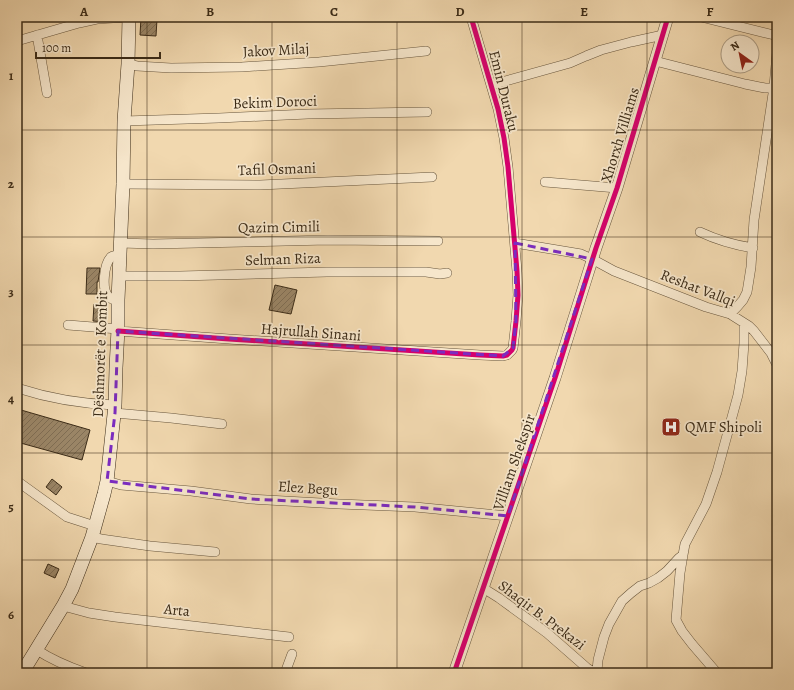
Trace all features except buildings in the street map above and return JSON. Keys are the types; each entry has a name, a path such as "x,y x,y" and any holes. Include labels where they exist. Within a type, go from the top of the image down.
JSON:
{"main road":[{"name":"Dëshmorët e Kombit","path":"21,673 37,650 72,589 93,531 107,481 115,409 124,121 128,64 129,17"}],"street":[{"path":"17,41 97,19 129,17"},
{"name":"Emin Duraku","path":"471,17 498,109 504,138 518,271 518,295 513,348 510,353 503,356"},
{"name":"Xhorxh Villiams","path":"592,259 617,188 668,17"},
{"path":"701,17 777,37"},
{"path":"37,35 47,93"},
{"path":"491,85 570,63 601,50 663,35"},
{"path":"128,64 138,62 202,64 300,59 405,48"},
{"name":"Jakov Milaj","path":"128,64 171,68 242,67 320,62 426,51"},
{"path":"730,314 737,307 747,292 751,268 754,220 775,87 777,53"},
{"path":"655,61 745,84 764,88 775,87"},
{"name":"Bekim Doroci","path":"124,121 308,114 428,112"},
{"name":"Tafil Osmani","path":"123,184 260,185 432,177"},
{"name":"Xhorxh Villiams","path":"545,182 617,188"},
{"path":"700,232 736,246 752,248"},
{"name":"Qazim Cimili","path":"121,249 154,244 328,240 438,241"},
{"path":"514,243 574,252 592,259"},
{"path":"118,300 109,298 107,295 105,290 105,273 106,266 112,257 121,249"},
{"name":"Reshat Vallqi","path":"592,259 614,271 706,307 730,314 750,326 760,338 777,365"},
{"name":"Villiam Shekspir","path":"454,673 522,478 592,259"},
{"name":"Selman Riza","path":"119,276 196,276 326,272 447,273"},
{"name":"Shaqir B. Prekazi","path":"717,673 692,644 676,620 679,583 685,544 706,504 726,441 742,371 744,323"},
{"name":"Hajrullah Sinani","path":"68,325 229,339 503,356"},
{"path":"17,388 48,396 115,409 222,424"},
{"path":"17,481 66,517 93,531 101,539 150,546 215,552"},
{"name":"Elez Begu","path":"107,481 121,485 184,490 251,499 415,508 508,516"},
{"name":"Shaqir B. Prekazi","path":"483,588 547,633 587,668 597,672 598,660 604,636 622,601 640,586 663,575 683,555"},
{"name":"Arta","path":"63,606 89,613 115,617 289,637"},
{"path":"37,650 59,663 86,673"},
{"path":"285,673 292,654"},
{"name":"Dëshmorët e Kombit","path":"17,670 21,673"}],"highlighted area":[{"path":"515,243 592,259 508,516 415,507 251,499 107,481 115,413 118,331 503,356 513,348 516,321"}],"cycle path":[{"path":"118,331 480,355 507,355 513,348 518,295 508,167 498,109 471,17"},
{"path":"454,673 555,378 596,248 617,188 668,17"}],"place":[{"name":"QMF Shipoli","path":"671,427"}]}
